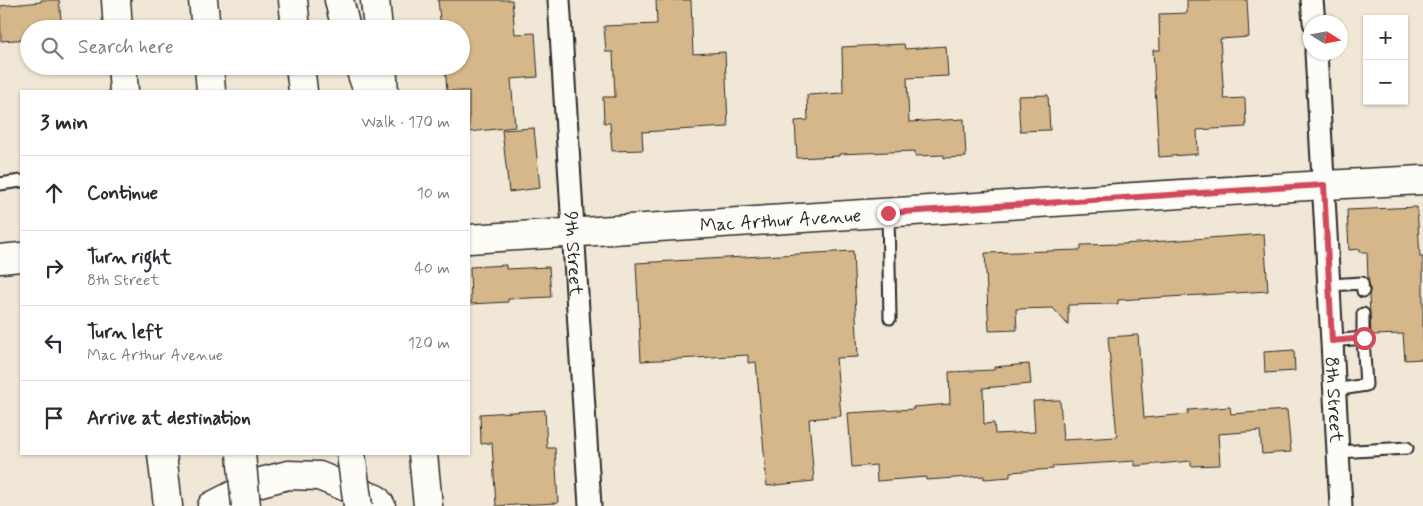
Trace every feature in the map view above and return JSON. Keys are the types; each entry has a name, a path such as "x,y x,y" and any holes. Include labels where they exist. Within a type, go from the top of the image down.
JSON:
{"main road":[{"path":"116,0 117,20"},
{"path":"203,0 205,20"},
{"path":"293,0 295,20"},
{"path":"339,0 344,20"},
{"path":"375,0 377,20"},
{"path":"123,75 124,90"},
{"path":"210,75 211,90"},
{"path":"301,75 303,90"},
{"path":"362,75 368,90"},
{"path":"383,75 384,90"},
{"name":"Mac Arthur Avenue","path":"470,239 1423,180"},
{"path":"0,259 20,257"},
{"path":"162,455 168,506"},
{"path":"242,455 246,506"},
{"path":"351,455 358,506"},
{"path":"423,455 428,506"},
{"path":"212,506 257,483 288,475 319,476 376,499 381,506"}],"street":[{"name":"9th Street","path":"559,0 590,506"},
{"path":"1312,0 1313,15"},
{"name":"8th Street","path":"1316,60 1341,506"}],"lane":[{"path":"0,184 20,181"},
{"path":"888,213 890,318"},
{"path":"1330,285 1362,283 1363,291"},
{"path":"1335,390 1366,385 1363,314"},
{"path":"1332,341 1364,338"},
{"path":"1338,452 1407,448"}],"building":[{"path":"41,0 59,0 61,20 20,20 20,40 1,41 0,6 41,2"},
{"path":"438,0 512,0 515,34 535,33 538,77 511,79 515,127 470,132 470,90 447,90 446,75 470,75 470,20 440,20"},
{"path":"656,0 691,0 693,54 725,52 728,127 642,132 643,150 612,151 610,123 604,123 603,97 615,97 613,52 606,52 604,26 657,24"},
{"path":"1187,0 1247,0 1249,37 1220,39 1224,99 1245,98 1246,127 1197,130 1198,154 1159,157 1153,50 1160,50 1159,14 1187,13"},
{"path":"904,44 905,49 946,46 948,76 907,78 909,122 964,119 966,157 944,158 944,155 915,156 915,151 839,154 839,156 797,158 795,121 808,120 807,95 843,93 842,47"},
{"path":"1048,95 1050,130 1020,131 1018,96"},
{"path":"534,128 540,188 509,192 502,130"},
{"path":"1417,207 1420,257 1423,257 1423,359 1405,360 1403,334 1371,335 1367,252 1360,252 1360,249 1349,250 1347,210"},
{"path":"1264,234 1268,291 1118,300 1118,304 1068,305 1068,325 1053,308 1016,309 1017,330 989,331 985,253 1081,250 1081,245 1123,244"},
{"path":"853,251 858,357 836,358 841,416 809,419 814,481 767,486 756,362 748,363 748,355 641,361 636,263"},
{"path":"506,265 506,269 549,267 551,297 508,299 508,302 471,304 470,267"},
{"path":"1138,335 1144,418 1188,414 1188,410 1230,407 1231,414 1287,410 1291,452 1262,454 1260,431 1218,434 1220,465 1191,466 1191,461 1135,466 1135,461 1053,466 1053,469 1010,472 1010,477 984,479 984,476 926,480 926,477 877,481 876,465 852,467 848,413 914,409 913,407 950,404 949,372 994,370 994,367 1029,364 1031,384 983,388 984,424 994,423 995,434 1035,432 1033,401 1060,400 1063,440 1117,437 1108,337"},
{"path":"1294,350 1295,371 1265,373 1264,352"},
{"path":"545,410 547,448 555,448 558,503 496,506 492,443 481,444 480,414"}],"route":[{"path":"888,213 1324,185 1332,341 1364,338"}]}
